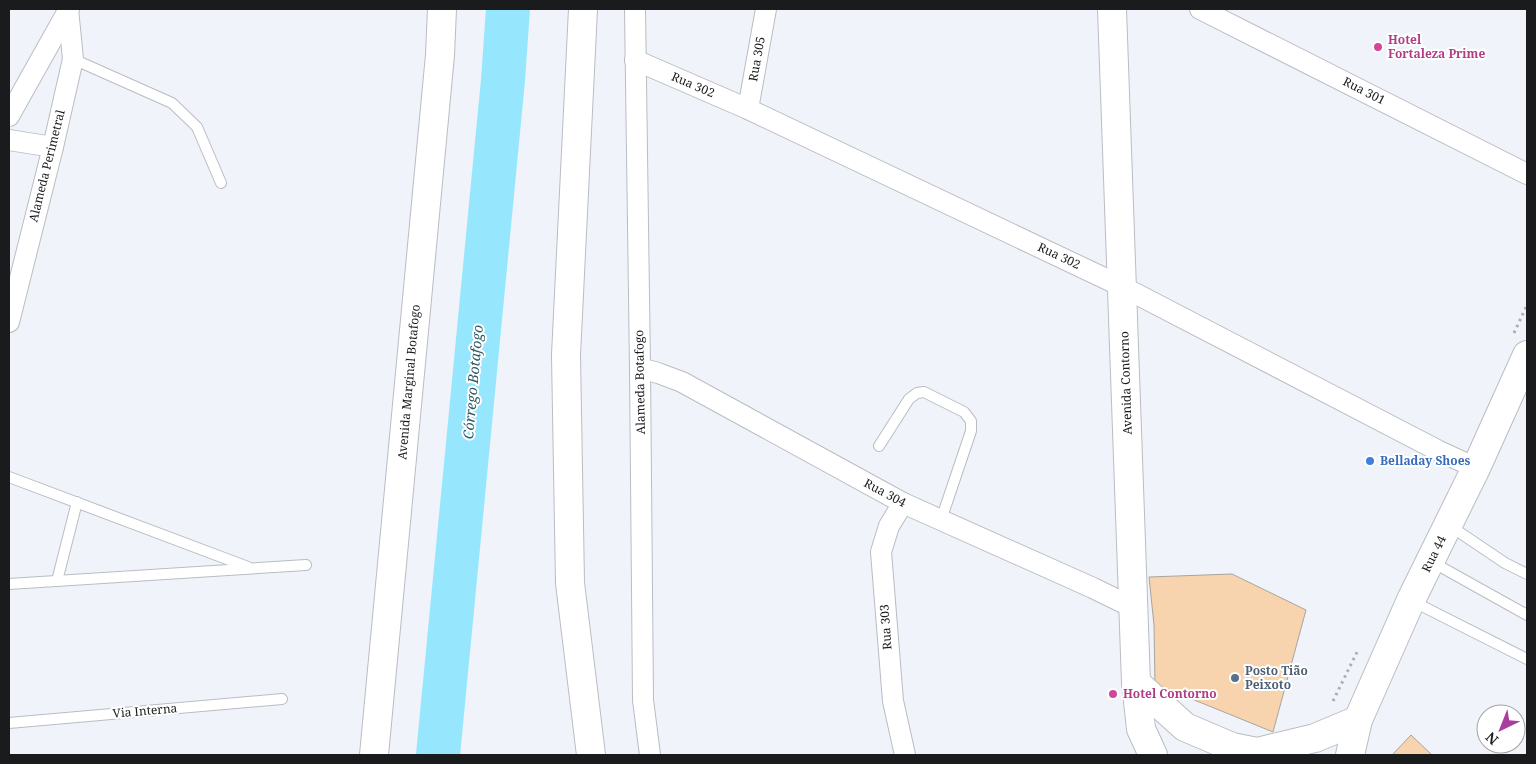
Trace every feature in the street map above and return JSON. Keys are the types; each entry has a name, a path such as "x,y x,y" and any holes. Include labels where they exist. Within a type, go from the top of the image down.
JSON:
{"main road":[{"name":"Avenida Marginal Botafogo","path":"373,754 440,55 442,9"},
{"path":"583,9 566,356 570,583 591,755"},
{"name":"Avenida Contorno","path":"1112,9 1136,683 1141,729 1153,755"},
{"name":"Rua 44","path":"1350,755 1358,720 1527,355"},
{"path":"1136,683 1185,727 1232,747 1258,754 1315,738 1358,720"}],"street":[{"name":"Alameda Perimetral","path":"9,322 73,59 68,9"},
{"path":"9,116 68,9"},
{"name":"Alameda Botafogo","path":"635,9 643,700 650,755"},
{"name":"Rua 305","path":"748,109 766,9"},
{"name":"Rua 301","path":"1200,9 1527,174"},
{"name":"Rua 302","path":"635,60 748,109 1123,286 1476,468"},
{"path":"9,140 53,147"},
{"name":"Rua 304","path":"640,368 682,382 903,503 1134,608"},
{"name":"Rua 303","path":"903,503 890,526 881,552 893,701 905,755"}],"lane":[{"path":"73,59 172,103 198,127 221,183"},
{"path":"879,446 909,399 918,393 924,392 964,412 971,422 971,431 941,520"},
{"path":"9,476 251,568"},
{"path":"57,581 77,502"},
{"path":"1448,525 1505,563 1527,574"},
{"path":"1430,561 1527,615"},
{"path":"9,584 306,565"},
{"path":"1412,600 1527,658"},
{"name":"Via Interna","path":"9,724 282,699"}],"building":[{"path":"1232,574 1306,610 1273,732 1155,684 1154,625 1149,577"},
{"path":"1411,735 1432,755 1392,755"}],"waterway":[{"name":"Córrego Botafogo","path":"438,755 503,80 508,9"}],"place":[{"name":"Hotel Fortaleza Prime","path":"1378,47"},
{"name":"Belladay Shoes","path":"1370,461"},
{"name":"Posto Tião Peixoto","path":"1235,678"},
{"name":"Hotel Contorno","path":"1113,694"}]}
